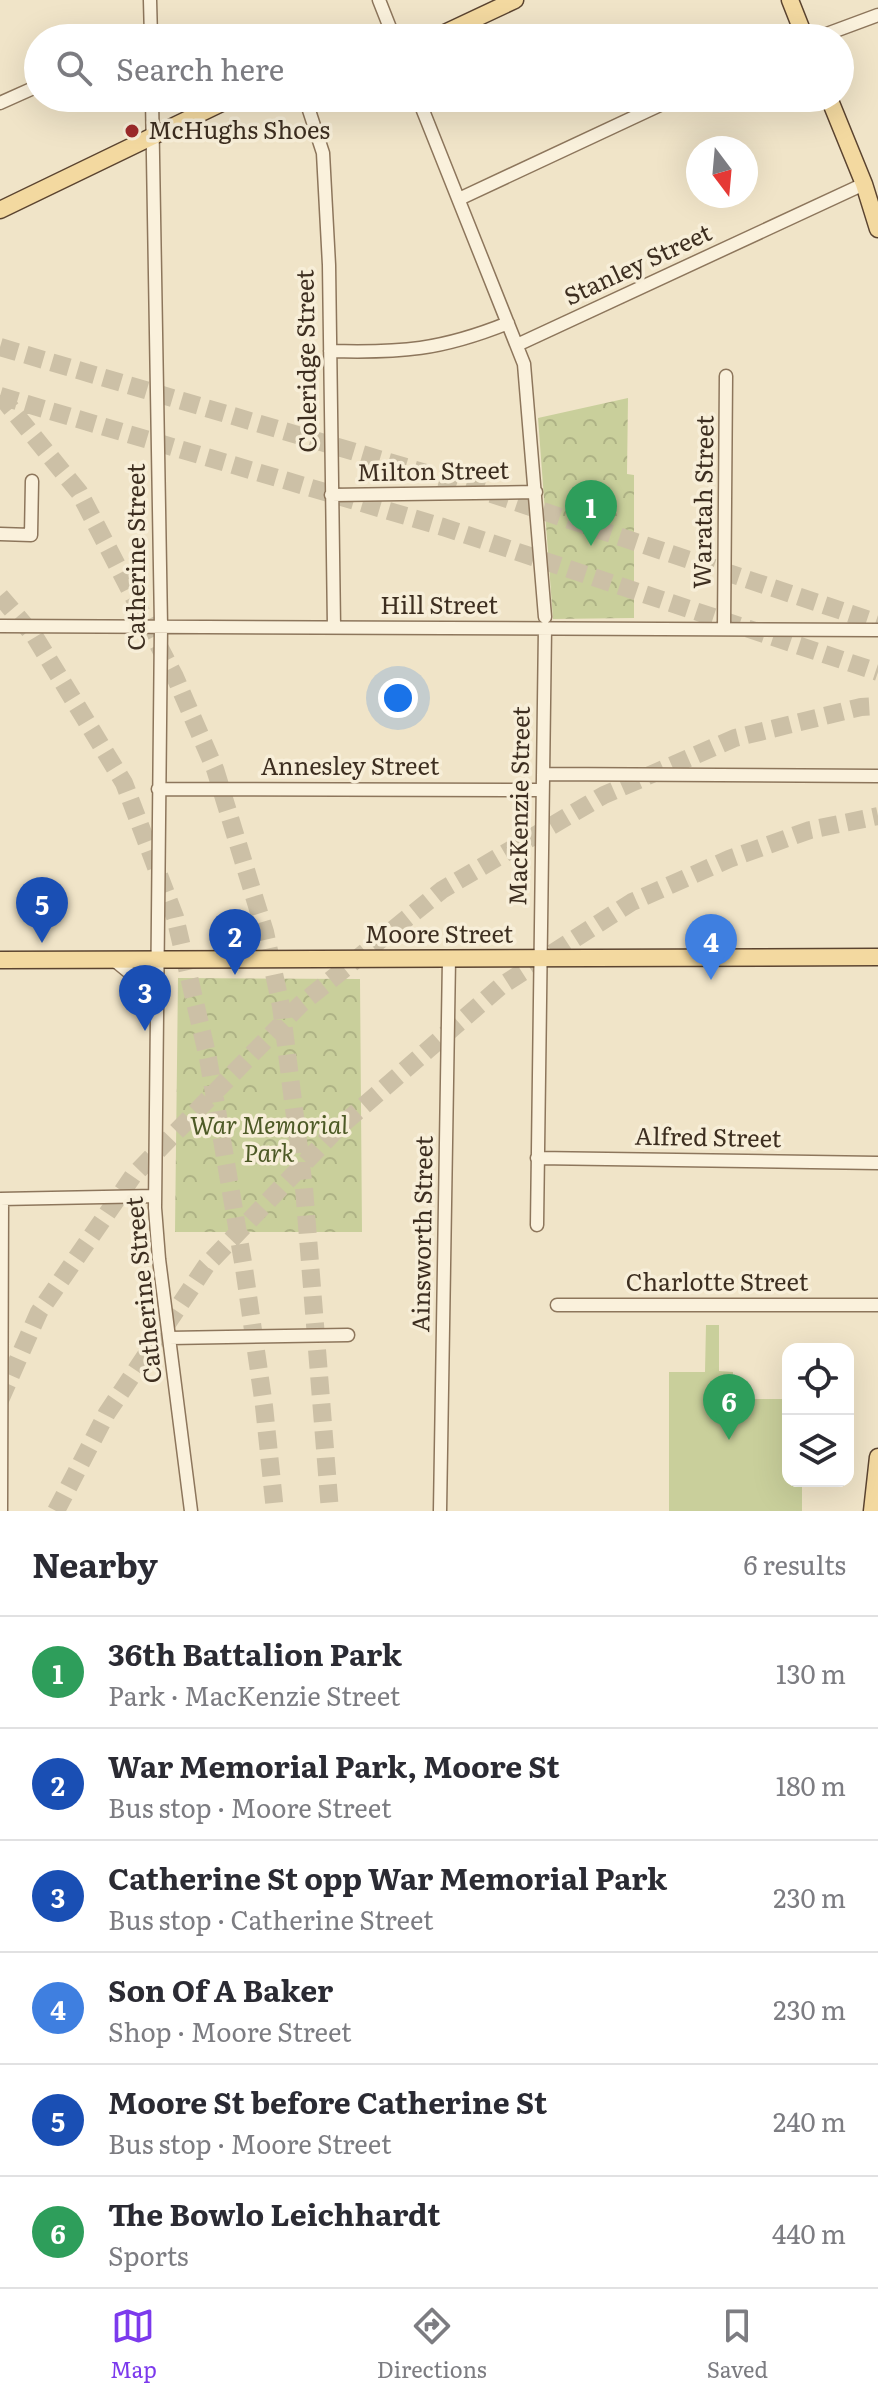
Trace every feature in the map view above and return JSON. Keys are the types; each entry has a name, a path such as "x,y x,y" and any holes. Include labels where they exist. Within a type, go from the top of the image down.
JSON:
{"main road":[{"path":"464,24 515,0"},
{"path":"790,0 799,24"},
{"path":"0,210 203,112"},
{"path":"835,112 875,205 878,229"},
{"name":"Moore Street","path":"0,960 878,957"},
{"path":"872,1511 878,1457"}],"street":[{"path":"149,24 150,0"},
{"path":"379,0 388,24"},
{"path":"854,24 878,15"},
{"path":"0,103 24,92"},
{"name":"Catherine Street","path":"152,112 161,626 155,1196 159,1259 191,1511"},
{"name":"Coleridge Street","path":"310,112 323,153 330,351 334,627"},
{"name":"MacKenzie Street","path":"424,112 524,364 545,622 537,1225"},
{"path":"459,199 645,112"},
{"name":"Stanley Street","path":"517,345 864,184"},
{"path":"330,351 419,350 508,323"},
{"name":"Waratah Street","path":"724,629 726,376"},
{"path":"0,534 31,535 32,481"},
{"name":"Milton Street","path":"331,495 536,492"},
{"name":"Hill Street","path":"0,626 334,627 545,622 724,629 878,630"},
{"path":"543,774 878,776"},
{"name":"Annesley Street","path":"158,789 542,790"},
{"name":"Ainsworth Street","path":"440,1511 449,959"},
{"name":"Catherine Street","path":"114,960 141,982 156,1016"},
{"name":"Alfred Street","path":"537,1158 878,1163"},
{"path":"1,1511 1,1199 155,1196"},
{"name":"Charlotte Street","path":"557,1305 878,1305"},
{"path":"169,1338 348,1335"}],"green space":[{"path":"628,398 627,474 634,475 634,618 553,619 538,418"},
{"name":"War Memorial Park","path":"178,978 360,979 362,1232 175,1232"},
{"path":"706,1325 719,1325 719,1371 733,1372 733,1399 782,1399 782,1487 802,1487 802,1511 669,1511 669,1372 705,1372"}],"tunnel":[{"path":"0,347 453,481 878,623"},
{"path":"0,395 79,492 175,677 215,769 265,932 281,1006 304,1188 330,1511"},
{"path":"0,396 443,527 878,672"},
{"path":"0,596 35,637 124,783 175,917 208,1058 244,1268 275,1511"},
{"path":"0,1400 39,1312 133,1176 301,1004 442,890 604,795 735,738 861,707 878,706"},
{"path":"56,1511 107,1413 206,1266 336,1130 501,986 632,902 729,859 810,830 878,816"}],"place":[{"name":"McHughs Shoes","path":"132,131"},
{"name":"36th Battalion Park","path":"591,546"},
{"name":"Moore St before Catherine St","path":"42,943"},
{"name":"War Memorial Park, Moore St","path":"235,975"},
{"name":"Son Of A Baker","path":"711,980"},
{"name":"Catherine St opp War Memorial Park","path":"145,1031"},
{"name":"The Bowlo Leichhardt","path":"729,1440"}]}
